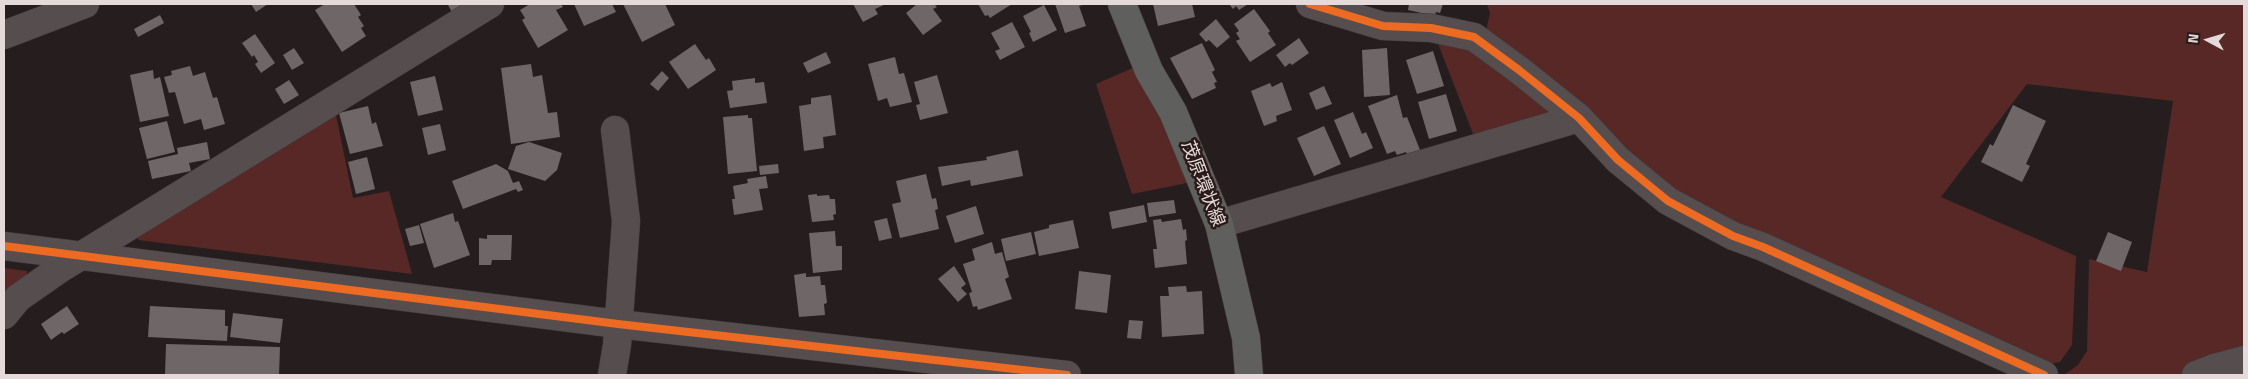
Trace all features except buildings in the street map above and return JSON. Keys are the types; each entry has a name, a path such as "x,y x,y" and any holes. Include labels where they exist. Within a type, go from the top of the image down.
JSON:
{"main road":[{"name":"茂原環状線","path":"1122,4 1150,71 1173,112 1219,224 1246,338 1249,375"}],"street":[{"path":"4,35 85,4"},
{"path":"4,315 18,298 58,270 490,4"},
{"path":"1310,4 1383,26 1431,28 1474,37 1520,70 1579,118 1618,160 1668,201 1704,222 2044,375"},
{"path":"1219,224 1579,118"},
{"path":"612,375 626,221 615,130"},
{"path":"4,246 618,324 1067,375"},
{"path":"2196,375 2244,360"}],"shaded area":[{"path":"1487,4 2244,4 2244,354 2208,361 2181,375 2064,375 2078,365 2087,351 2089,259 2147,272 2173,101 2027,84 1941,197 2076,256 2072,345 2060,362 2039,365 1674,198 1486,31 1490,13"},
{"path":"1463,40 1568,113 1477,144 1437,41"},
{"path":"1135,67 1172,141 1187,183 1132,194 1096,84"},
{"path":"335,110 353,198 389,191 412,274 138,240 139,232"},
{"path":"4,268 27,271 26,283 4,301"}],"cycle path":[{"path":"1310,4 1383,26 1431,28 1474,37 1579,118 1618,160 1668,201 1733,236 1763,247 2044,375"},
{"path":"4,246 618,324 1067,375"}]}
